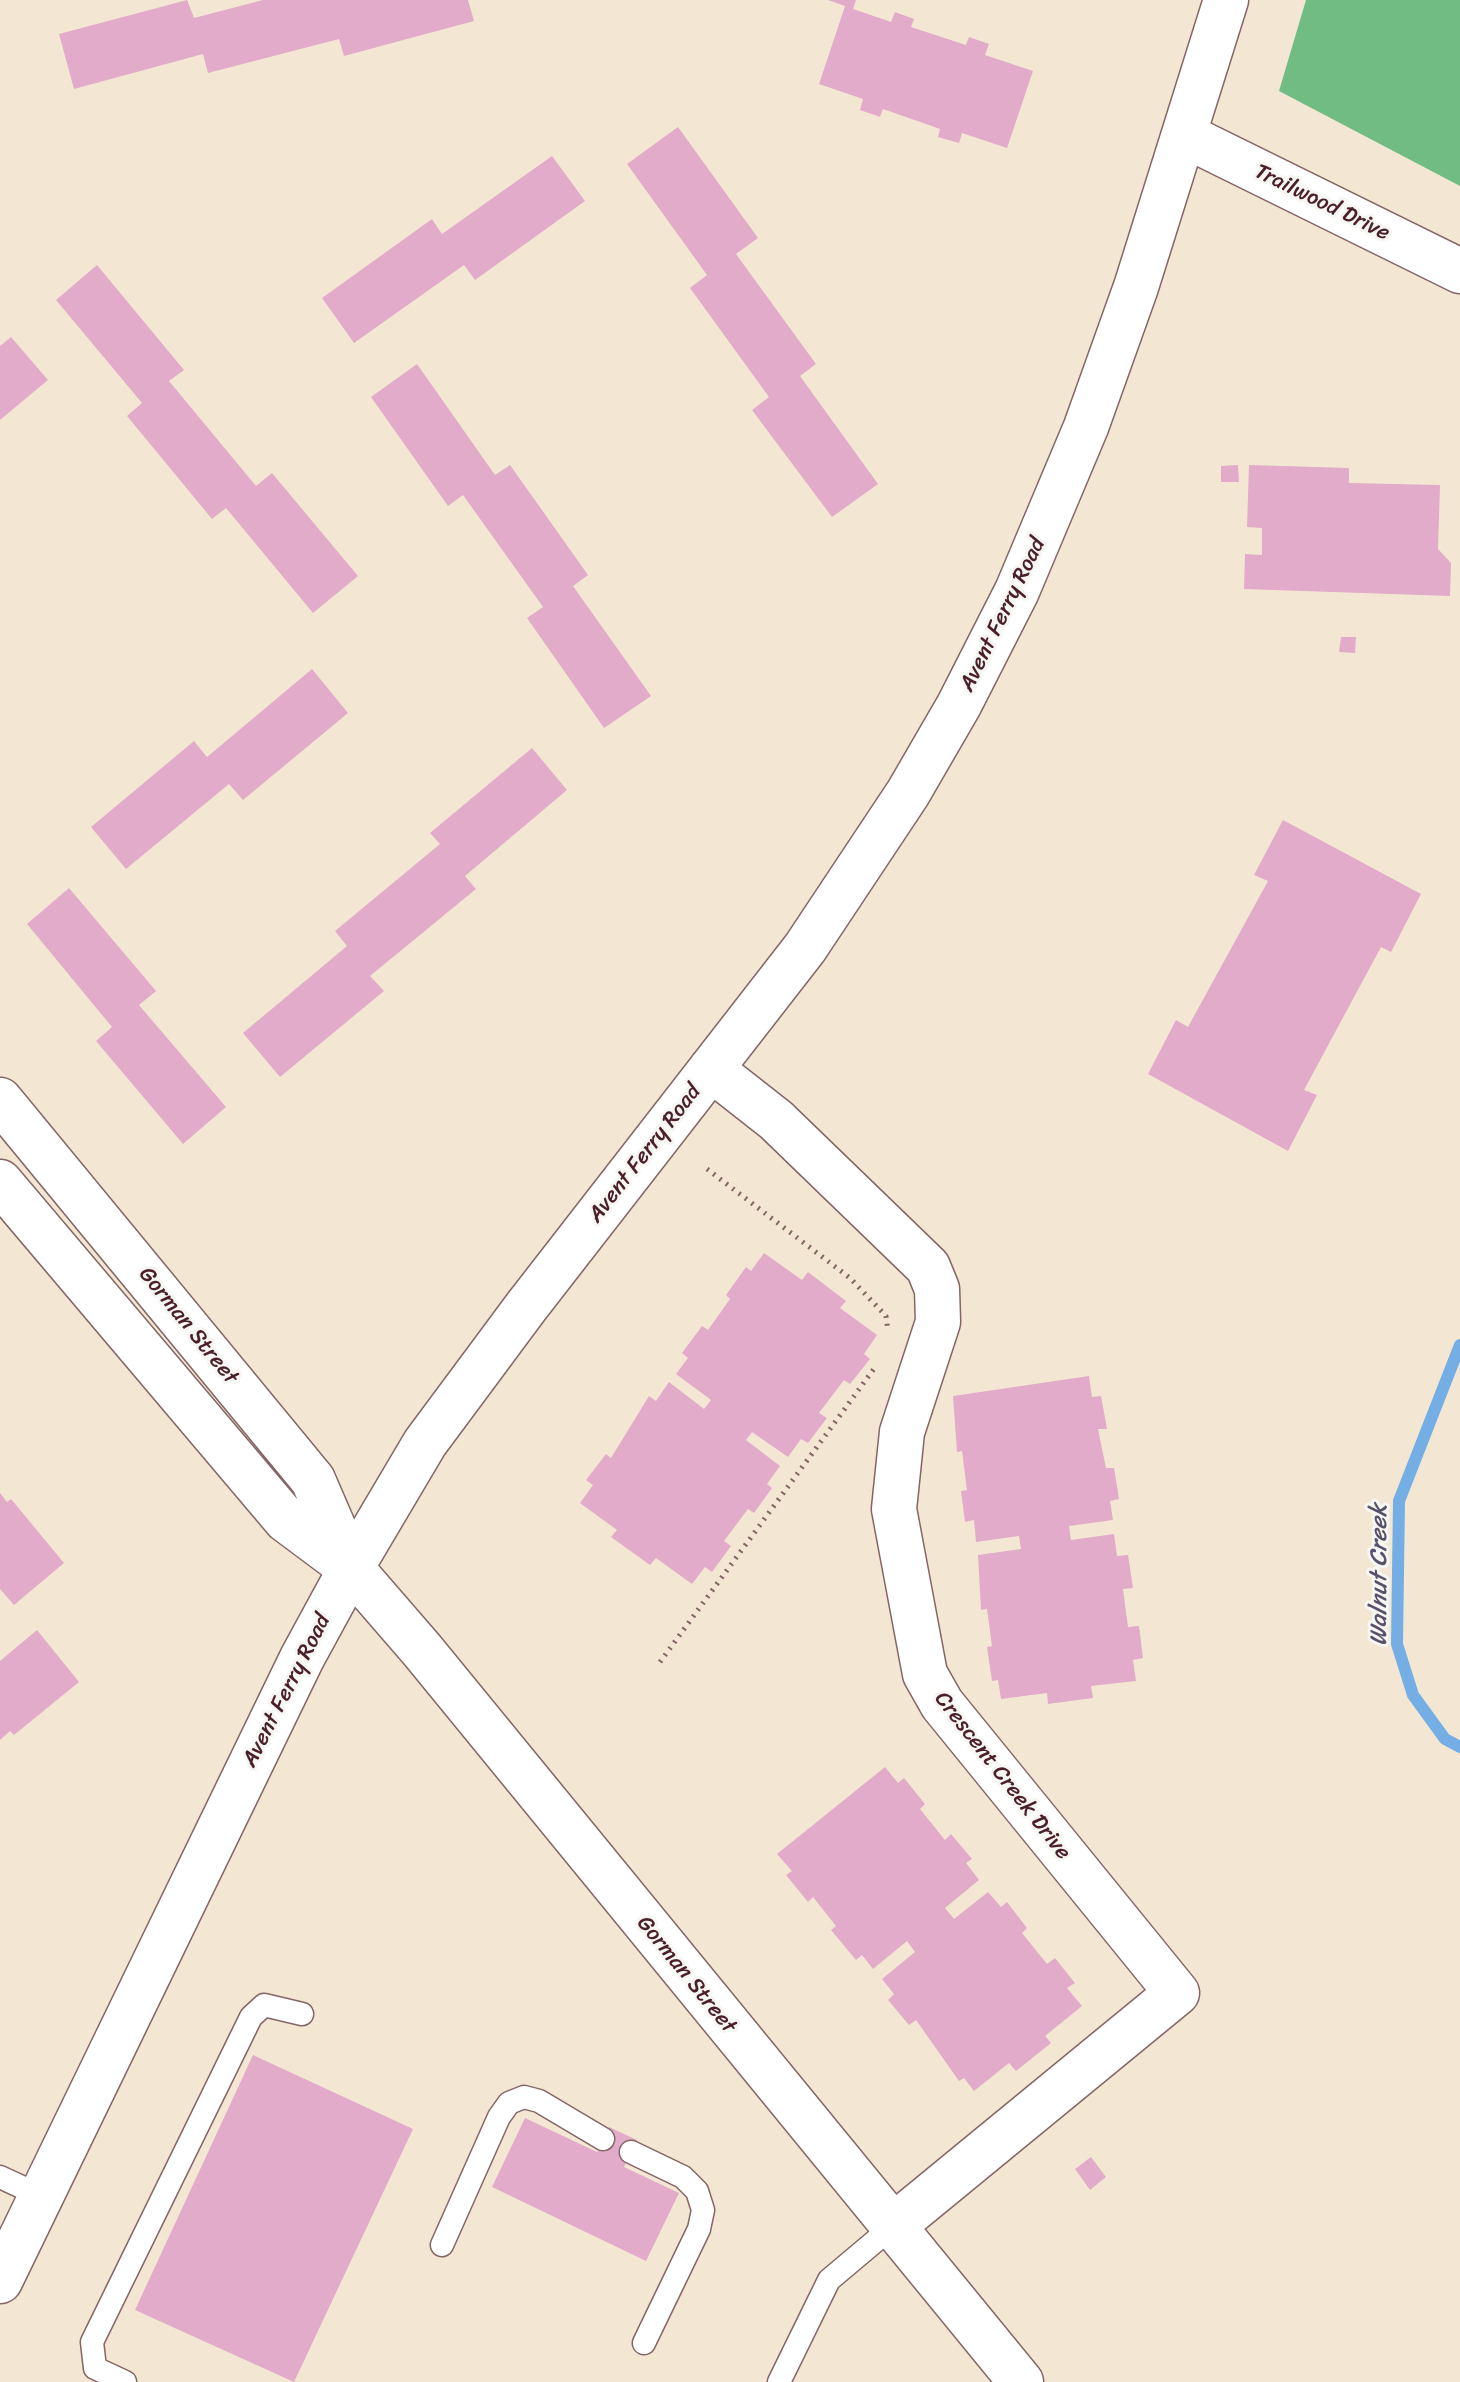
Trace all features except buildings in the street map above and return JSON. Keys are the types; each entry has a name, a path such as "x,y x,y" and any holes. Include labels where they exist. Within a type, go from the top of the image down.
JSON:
{"main road":[{"name":"Avent Ferry Road","path":"0,2281 295,1672 351,1568 425,1443 805,948 908,793 959,705 1010,605 1086,427 1136,287 1226,0"},
{"name":"Trailwood Drive","path":"1184,135 1460,271"},
{"name":"Crescent Creek Drive","path":"711,1069 776,1120 928,1267 937,1289 938,1322 902,1432 894,1509 925,1674 942,1704 1177,1993 892,2227"},
{"name":"Gorman Street","path":"0,1100 313,1480 351,1568"},
{"name":"Gorman Street","path":"0,1182 286,1520 351,1568 422,1650 1021,2382"}],"lane":[{"path":"125,2382 95,2368 92,2342 251,2017 264,2005 302,2014"},
{"path":"442,2245 499,2117 509,2103 524,2097 539,2101 603,2139"},
{"path":"631,2152 683,2177 697,2191 703,2210 699,2229 644,2343"},
{"path":"0,2177 41,2196"},
{"path":"779,2382 829,2280 892,2227"}],"path":[{"path":"707,1169 850,1278 886,1316 888,1339"},
{"path":"660,1662 879,1362"}],"green space":[{"path":"1306,0 1460,0 1460,186 1279,91"}],"waterway":[{"name":"Walnut Creek","path":"1460,1345 1399,1501 1397,1644 1413,1695 1445,1739 1460,1747"}]}
